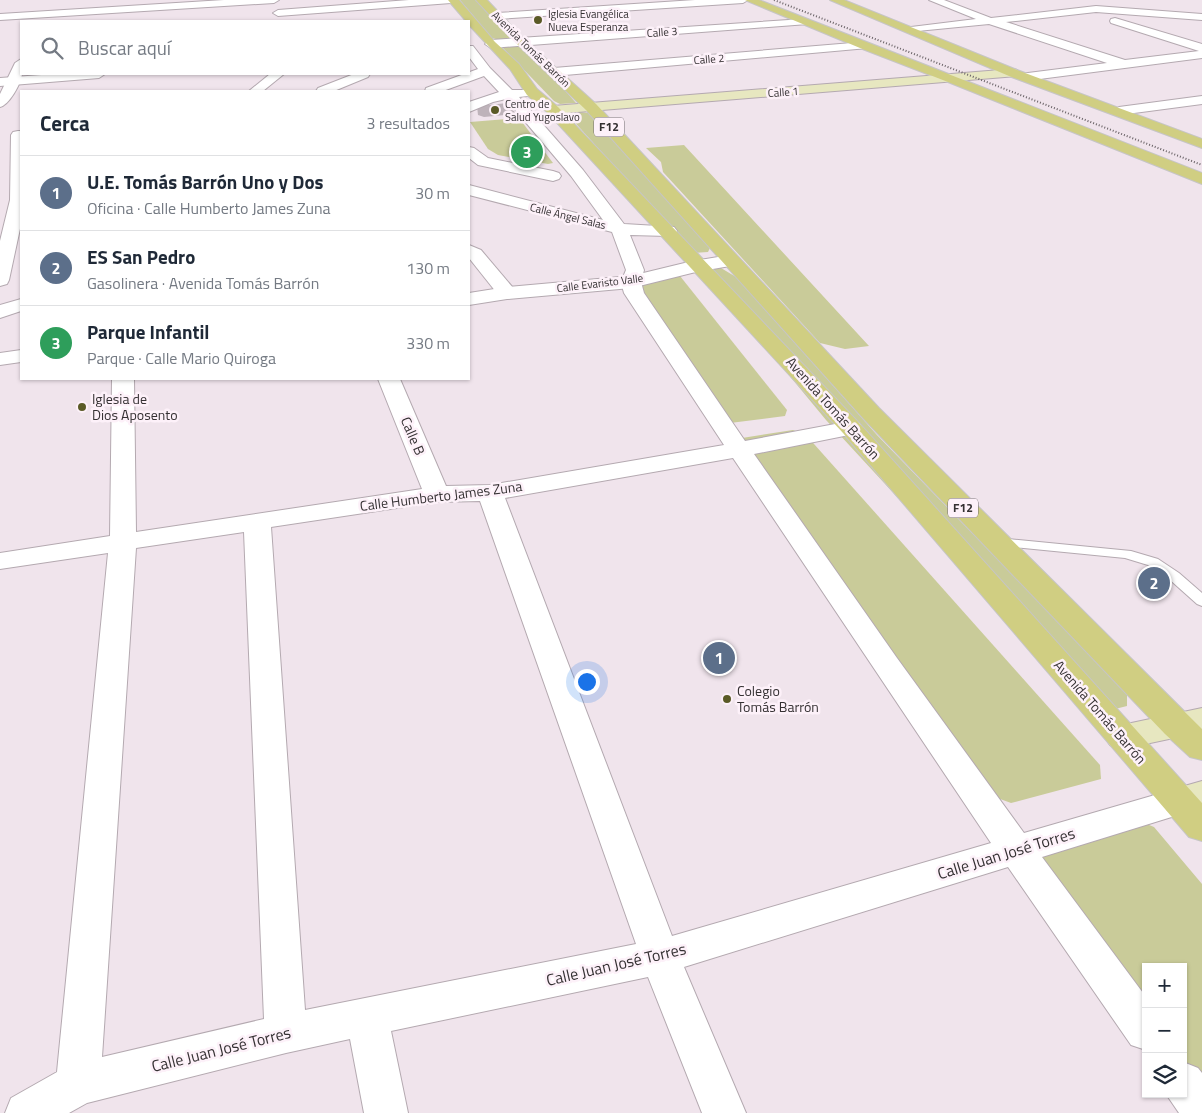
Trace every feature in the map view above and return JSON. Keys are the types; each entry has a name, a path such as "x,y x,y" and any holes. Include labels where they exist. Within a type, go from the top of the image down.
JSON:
{"main road":[{"name":"Avenida Tomás Barrón","path":"481,0 521,42 591,107 871,414 997,542 1190,723 1202,748"},
{"path":"750,0 864,46 954,79 1202,179"},
{"path":"835,0 1018,75 1119,111 1202,144"},
{"name":"Avenida Tomás Barrón","path":"445,2 465,20"},
{"name":"Avenida Tomás Barrón","path":"470,24 515,67 532,92 553,110 613,176 668,231 851,428 1122,737 1194,808"},
{"name":"Calle 1","path":"553,110 1018,75"},
{"path":"1122,737 1190,723"}],"street":[{"path":"32,18 84,0"},
{"path":"0,18 32,18 274,0 276,17 338,5 445,2"},
{"path":"497,16 743,0"},
{"path":"934,0 990,21 1124,64"},
{"path":"1157,14 1158,0"},
{"path":"1055,3 1202,48"},
{"path":"911,30 1096,9 1202,17"},
{"name":"Calle 3","path":"470,51 493,45 521,42 804,22"},
{"path":"1182,42 1202,44"},
{"name":"Calle 2","path":"554,72 864,46"},
{"path":"470,51 486,72 509,94 577,173 619,229 635,270 631,282 634,293 738,450 1015,851 1142,1026"},
{"path":"1018,75 1202,54"},
{"path":"0,103 5,97 6,81 19,58"},
{"path":"434,90 486,72"},
{"path":"6,81 86,75"},
{"path":"255,90 277,75"},
{"path":"325,90 362,75"},
{"path":"470,107 477,102 509,94 532,92"},
{"path":"1119,111 1202,100"},
{"path":"0,137 20,135 20,200 0,280"},
{"path":"470,153 476,164 553,176"},
{"name":"Calle Ángel Salas","path":"470,190 619,229 668,231"},
{"path":"0,201 20,200"},
{"path":"470,251 476,254 507,293"},
{"name":"Calle Evaristo Valle","path":"470,299 507,293 631,282 700,265 730,261"},
{"path":"0,312 20,305"},
{"path":"0,359 20,356"},
{"path":"78,1084 122,542 123,380"},
{"name":"Calle B","path":"390,380 437,494"},
{"name":"Calle Humberto James Zuna","path":"0,561 437,494 490,493 738,450 851,428"},
{"path":"490,493 660,957 724,1113"},
{"path":"257,522 286,1033"},
{"name":"Calle Juan José Torres","path":"27,1113 78,1084 286,1033 660,957 1015,851 1194,808"},
{"path":"368,1016 386,1113"},
{"path":"1187,1088 1202,1108"}],"lane":[{"path":"997,542 1126,554 1153,562 1174,576 1202,601"}],"green space":[{"path":"460,0 476,0 510,38 500,40 492,38"},
{"path":"519,46 555,79 576,103 560,104 554,101 502,47"},
{"path":"579,112 589,113 710,248 708,252 693,253 569,116"},
{"path":"519,118 553,163 548,164 498,155 488,149 470,122"},
{"path":"684,145 869,346 845,349 820,343 663,172 661,162 646,148"},
{"path":"721,268 736,277 877,435 1127,693 1127,706 1111,710 1087,703 826,420 707,276 707,272"},
{"path":"680,276 787,410 785,416 730,423 627,281"},
{"path":"793,430 806,435 1100,765 1101,779 1011,803 992,796 742,438"},
{"path":"1118,812 1154,827 1202,884 1202,1084 1187,1063 1187,963 1142,963 1142,1002 1028,846"}],"building":[{"name":"Centro de Salud Yugoslavo","path":"508,103 516,114 484,117 478,115 477,106"}],"railway":[{"path":"774,0 1202,165"}],"place":[{"name":"Iglesia Evangélica Nueva Esperanza","path":"538,20"},
{"name":"Centro de Salud Yugoslavo","path":"495,110"},
{"name":"Parque Infantil","path":"527,152"},
{"name":"Iglesia de Dios Aposento","path":"82,407"},
{"name":"ES San Pedro","path":"1154,583"},
{"name":"U.E. Tomás Barrón Uno y Dos","path":"719,658"},
{"name":"Colegio Tomás Barrón","path":"727,699"}]}
